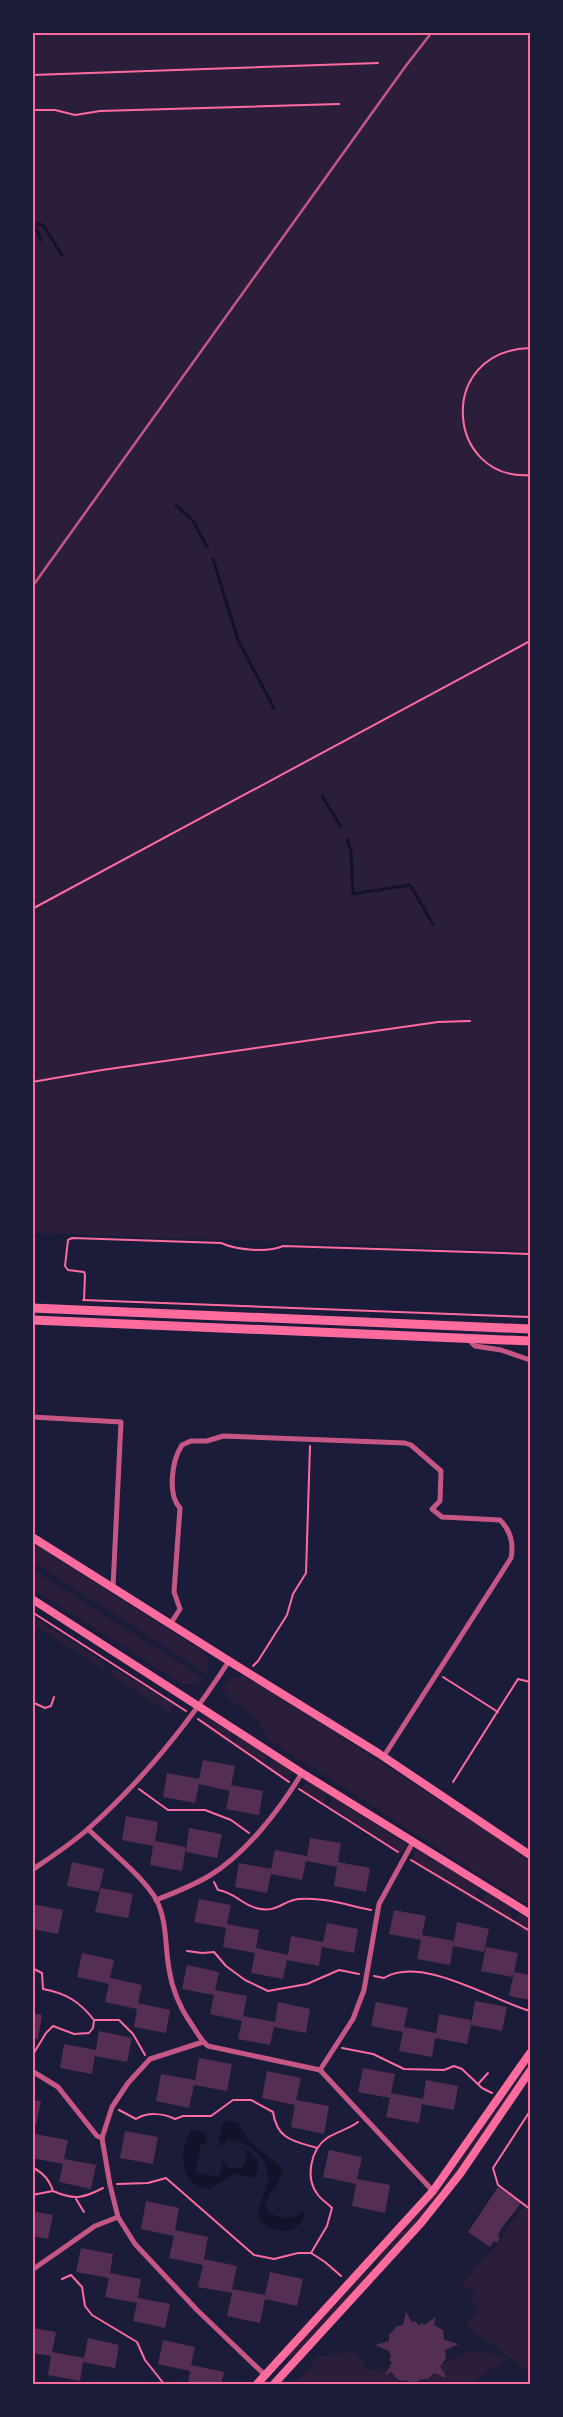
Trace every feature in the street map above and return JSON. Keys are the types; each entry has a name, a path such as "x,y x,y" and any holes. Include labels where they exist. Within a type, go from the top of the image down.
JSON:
{"main road":[{"path":"32,1308 516,1328 530,1327"},
{"path":"32,1320 530,1341"},
{"path":"32,1537 171,1623 229,1662 384,1756 530,1855"},
{"path":"32,1599 179,1691 198,1707 302,1773 530,1914"},
{"path":"257,2384 432,2191 530,2053"},
{"path":"274,2384 421,2223 460,2174 530,2072"}],"street":[{"path":"467,1339 475,1346 501,1350 530,1360"},
{"path":"32,1417 120,1422 113,1587"},
{"path":"171,1623 180,1609 174,1592 180,1508 172,1497 175,1459 182,1445 191,1441 207,1441 222,1436 405,1443 411,1445 441,1471 440,1501 432,1509 442,1517 500,1520 508,1527 513,1546 512,1558 384,1756"},
{"path":"32,1870 88,1829 133,1784 164,1751 198,1707 229,1662"},
{"path":"156,1900 210,1876 255,1837 302,1773"},
{"path":"88,1829 132,1871 156,1900 164,1923 169,1970 175,1992 184,2013 203,2042 208,2046 320,2070 432,2191"},
{"path":"320,2070 338,2045 353,2019 364,1990 379,1904 413,1842"},
{"path":"203,2042 150,2059 128,2083 112,2107 102,2138 110,2185 118,2218 135,2244 197,2310 266,2376"},
{"path":"32,2071 58,2087 97,2136 102,2138"},
{"path":"32,2270 95,2226 118,2218"}],"lane":[{"path":"32,587 399,75 432,32"}],"path":[{"path":"32,75 378,62"},
{"path":"32,110 54,110 75,115 100,111 339,104"},
{"path":"530,348 511,349 494,356 479,368 468,383 463,402 462,421 468,439 479,455 494,467 511,474 530,475"},
{"path":"32,910 530,640"},
{"path":"32,1082 102,1070 438,1022 470,1021"},
{"path":"84,1300 84,1272 68,1270 65,1266 68,1240 72,1238 221,1243 230,1247 274,1250 283,1246 530,1254"},
{"path":"76,1300 530,1317"},
{"path":"258,1661 287,1615 293,1594 306,1572 310,1439"},
{"path":"32,1612 192,1715 294,1786 405,1857 530,1931"},
{"path":"438,1674 498,1712"},
{"path":"453,1782 518,1679 530,1682"},
{"path":"32,1702 45,1708 52,1706 54,1697"},
{"path":"133,1784 168,1810 205,1810 231,1820 255,1837"},
{"path":"210,1876 218,1890 232,1892 256,1908 276,1909 298,1899 328,1898 347,1905 378,1911"},
{"path":"187,1951 214,1952 245,1980 268,1991 307,1984 339,1970 384,1978 399,1971 408,1970 444,1977 530,2011"},
{"path":"32,1968 42,1973 43,1989 62,1993 75,2000 85,2008 94,2020 93,2028 89,2033 81,2034 52,2026 32,2056"},
{"path":"94,2020 119,2020 133,2034 142,2052 150,2059"},
{"path":"338,2045 345,2050 373,2054 404,2069 444,2070 454,2066 462,2069 478,2084 492,2093"},
{"path":"478,2084 488,2073"},
{"path":"112,2107 136,2119 143,2115 162,2115 175,2119 183,2116 211,2116 233,2100 251,2100 273,2112 278,2129 284,2136 294,2142 317,2148"},
{"path":"530,2111 493,2168 498,2185 530,2209"},
{"path":"311,2253 327,2226 332,2208 317,2194 311,2178 312,2160 317,2148 326,2139 364,2118"},
{"path":"32,2167 41,2172 50,2182 53,2191"},
{"path":"32,2195 53,2191 76,2198 89,2195 110,2185 148,2182 166,2178 254,2255 274,2259 298,2253 311,2253 341,2276"},
{"path":"76,2198 84,2212"},
{"path":"62,2279 71,2275 84,2290 85,2306 92,2315 137,2342 145,2360 164,2384"}],"shaded area":[{"path":"33,33 530,33 530,1251 33,1233"},
{"path":"32,1543 201,1650 208,1659 208,1674 33,1562"},
{"path":"32,1570 204,1679 193,1685 182,1684 33,1589"},
{"path":"32,1616 104,1662 104,1669 33,1625"},
{"path":"115,1669 175,1705 170,1713 108,1673"},
{"path":"246,1675 530,1859 530,1903 524,1903 271,1741 255,1718 227,1697 227,1692 221,1688 231,1678"},
{"path":"203,1718 212,1718 233,1732 228,1744 198,1722"},
{"path":"238,1735 267,1753 263,1765 233,1747"},
{"path":"272,1757 295,1771 288,1782 267,1769"},
{"path":"308,1780 328,1793 323,1804 300,1791"},
{"path":"334,1796 408,1845 402,1854 328,1809"},
{"path":"417,1849 478,1886 476,1903 410,1862"},
{"path":"485,1891 512,1907 510,1923 482,1905"},
{"path":"521,1911 530,1917 530,1937 516,1929 517,1914"},
{"path":"530,2061 530,2065 521,2080 471,2149 448,2186 380,2263 377,2264 375,2262 444,2184"},
{"path":"227,2121 238,2123 249,2141 281,2167 282,2173 278,2183 268,2196 265,2207 274,2215 284,2218 295,2217 305,2211 302,2221 294,2229 284,2231 275,2229 266,2225 259,2218 259,2208 267,2185 268,2172 256,2152 243,2143 228,2139 221,2147 218,2137 221,2135 221,2126"},
{"path":"192,2130 207,2133 206,2144 201,2143 196,2173 219,2177 223,2161 229,2168 241,2168 246,2162 247,2150 253,2155 258,2164 255,2176 250,2178 236,2173 209,2189 199,2187 192,2182 184,2166 183,2156 187,2137"},
{"path":"524,2205 530,2210 530,2372 466,2326 479,2307 470,2301 475,2294 462,2285 483,2257 492,2252"},
{"path":"375,2266 377,2268 296,2357 293,2355 290,2358 288,2356 371,2267 373,2269"},
{"path":"473,2350 508,2358 470,2384 425,2384 440,2365"},
{"path":"352,2352 361,2357 366,2370 385,2369 401,2384 294,2384 319,2356"}],"building":[{"path":"203,1760 235,1766 230,1791 199,1784 195,1803 163,1797 167,1773 199,1779"},
{"path":"231,1785 263,1791 259,1815 226,1809"},
{"path":"126,1816 158,1822 155,1841 186,1847 182,1871 150,1865 153,1846 122,1840"},
{"path":"189,1828 222,1834 217,1858 186,1852"},
{"path":"310,1838 341,1843 338,1862 370,1868 366,1892 334,1886 337,1867 306,1861 302,1880 271,1874 267,1893 235,1887 239,1863 271,1869 275,1850 307,1856"},
{"path":"72,1862 104,1869 99,1892 67,1886"},
{"path":"101,1888 133,1894 128,1918 95,1912"},
{"path":"199,1899 231,1905 227,1924 259,1930 256,1948 288,1955 291,1936 323,1942 327,1923 358,1929 354,1953 322,1947 319,1966 287,1960 283,1979 251,1973 255,1953 223,1947 226,1928 194,1922"},
{"path":"32,1904 63,1910 58,1934 32,1929"},
{"path":"394,1910 426,1916 422,1935 454,1941 450,1965 417,1959 421,1940 389,1934"},
{"path":"457,1922 489,1929 484,1952 453,1946"},
{"path":"486,1947 518,1953 512,1977 481,1971"},
{"path":"82,1953 114,1960 110,1978 142,1985 138,2003 170,2010 166,2033 134,2027 137,2009 105,2002 109,1984 77,1977"},
{"path":"187,1965 219,1972 215,1990 247,1996 243,2016 275,2022 278,2002 310,2009 306,2033 274,2027 270,2045 238,2039 242,2021 210,2014 214,1995 182,1989"},
{"path":"514,1972 530,1975 530,2000 509,1996"},
{"path":"475,2001 507,2007 502,2031 471,2025"},
{"path":"376,2002 408,2008 404,2027 436,2033 439,2014 471,2020 467,2044 435,2038 432,2057 399,2051 403,2032 371,2026"},
{"path":"32,2013 42,2015 38,2039 32,2038"},
{"path":"99,2031 132,2038 127,2062 95,2056 92,2074 60,2068 64,2044 96,2050"},
{"path":"199,2058 232,2064 227,2091 194,2085 189,2108 156,2101 161,2074 195,2080"},
{"path":"363,2068 395,2074 391,2093 423,2099 426,2080 458,2086 454,2110 422,2104 419,2123 386,2117 390,2098 358,2092"},
{"path":"267,2071 301,2078 296,2100 329,2106 324,2134 291,2127 295,2105 262,2098"},
{"path":"32,2100 41,2101 36,2125 32,2125"},
{"path":"125,2131 158,2137 153,2164 120,2158"},
{"path":"35,2134 68,2140 64,2159 96,2165 91,2189 59,2182 63,2164 32,2158"},
{"path":"329,2150 362,2157 357,2179 390,2185 385,2213 352,2206 356,2184 323,2177"},
{"path":"498,2187 521,2203 501,2229 498,2236 500,2238 497,2243 494,2241 490,2247 468,2232"},
{"path":"146,2201 179,2208 175,2230 208,2237 204,2259 237,2266 232,2289 265,2295 270,2272 303,2279 297,2306 265,2299 260,2323 227,2316 232,2293 198,2287 203,2265 169,2258 174,2236 141,2229"},
{"path":"32,2211 53,2215 48,2239 32,2236"},
{"path":"81,2248 113,2254 110,2273 141,2279 138,2298 170,2304 165,2328 133,2321 137,2303 105,2297 109,2278 76,2272"},
{"path":"406,2312 412,2322 416,2321 420,2325 422,2323 424,2325 436,2317 434,2325 443,2330 444,2340 459,2344 445,2350 446,2359 440,2366 447,2378 434,2373 428,2379 418,2380 417,2384 411,2384 409,2381 398,2380 391,2372 385,2375 392,2362 389,2360 391,2357 389,2351 375,2345 389,2341 389,2335 397,2326 403,2325"},
{"path":"32,2328 56,2332 52,2352 84,2358 88,2338 119,2345 115,2368 83,2362 80,2381 48,2375 51,2356 32,2353"},
{"path":"163,2340 195,2347 191,2365 224,2372 221,2384 188,2384 190,2371 158,2364"}],"waterway":[{"path":"32,222 44,226 62,255"},
{"path":"33,222 41,240"},
{"path":"176,505 193,521 207,547"},
{"path":"213,559 238,640 274,708"},
{"path":"322,796 341,827"},
{"path":"347,839 351,852 353,894 410,885 433,924"}]}
